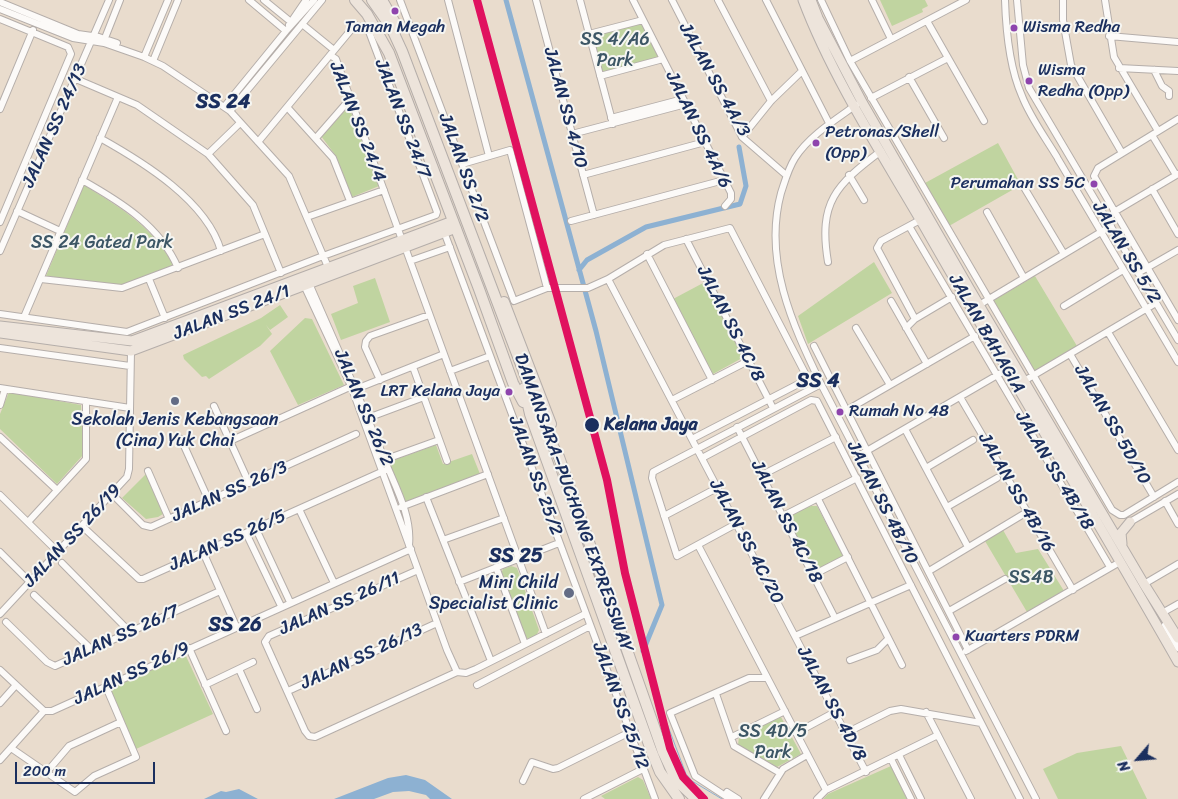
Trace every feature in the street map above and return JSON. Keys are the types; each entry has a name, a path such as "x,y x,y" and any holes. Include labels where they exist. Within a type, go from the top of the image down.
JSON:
{"highway":[{"path":"355,0 367,14 389,53 509,368 513,383 530,414"},
{"path":"364,0 385,30 396,53 452,192"},
{"path":"372,0 391,27 402,51 526,394 530,414"},
{"path":"382,0 401,33 414,65 470,218 534,377 556,439 559,456"},
{"name":"DAMANSARA–PUCHONG EXPRESSWAY","path":"452,192 492,285 550,441 559,456 663,752 676,780 696,799"},
{"name":"DAMANSARA–PUCHONG EXPRESSWAY","path":"530,414 651,750 660,772 679,799"}],"main road":[{"name":"JALAN BAHAGIA","path":"803,0 811,21 858,104 979,305 1006,370 1087,496 1120,562 1178,662"},
{"name":"JALAN BAHAGIA","path":"811,0 881,151 920,220 990,334 1024,381 1075,476"},
{"name":"JALAN SS 24/1","path":"0,326 132,341 145,338 454,225"},
{"name":"JALAN SS 24/1","path":"0,333 131,350 305,280 328,267 403,244"},
{"name":"JALAN BAHAGIA","path":"1087,496 1106,519 1178,638"},
{"path":"1106,519 1120,524 1130,522"},
{"path":"1122,547 1121,533 1130,522"}],"street":[{"name":"JALAN SS 24/13","path":"0,251 109,0"},
{"path":"0,2 82,41 88,50 104,41 120,0"},
{"path":"141,56 168,0"},
{"path":"153,61 178,0"},
{"path":"249,0 286,31"},
{"path":"264,0 291,22"},
{"path":"286,31 306,0"},
{"path":"224,107 314,0"},
{"path":"230,111 322,0"},
{"name":"JALAN SS 2/2","path":"400,0 511,299 518,302 547,288"},
{"path":"448,0 489,156"},
{"name":"JALAN SS 4/10","path":"536,0 594,215"},
{"path":"580,0 612,121"},
{"name":"JALAN SS 4A/6","path":"633,0 731,193 731,200 725,206"},
{"name":"JALAN SS 4A/3","path":"672,0 742,137 786,175"},
{"path":"718,0 771,101"},
{"path":"766,0 830,125"},
{"path":"821,0 850,61 871,98 1112,510 1120,515 1124,515 1178,482"},
{"path":"872,0 891,39"},
{"path":"850,61 966,0"},
{"path":"1005,0 1008,33 1018,87 1027,107 1178,362"},
{"name":"JALAN SS 5/2","path":"1017,0 1022,65 1029,88 1178,340"},
{"path":"1063,0 1063,20 1071,65 1122,153"},
{"path":"1104,0 1114,57 1177,175 1114,212"},
{"path":"0,9 133,50 230,111 289,176 328,267"},
{"path":"0,19 68,48 72,54 0,222"},
{"path":"589,34 643,20"},
{"path":"0,109 37,21"},
{"path":"927,21 984,121"},
{"path":"302,24 332,53"},
{"name":"JALAN SS 24/7","path":"258,142 355,25 368,29 437,212 436,215 398,229"},
{"path":"1109,36 1178,42"},
{"path":"82,41 93,39"},
{"name":"JALAN SS 24/4","path":"332,53 336,59 546,634"},
{"path":"600,76 663,58"},
{"path":"871,98 948,58"},
{"path":"1119,68 1178,71"},
{"path":"1154,70 1162,86 1169,91 1168,96"},
{"path":"742,137 771,101 802,71"},
{"path":"909,77 944,138"},
{"path":"76,79 144,109 208,154 253,205 281,273"},
{"path":"24,318 118,97"},
{"path":"316,138 350,99"},
{"path":"572,134 685,101"},
{"name":"JALAN SS 4B/10","path":"858,104 802,149 786,175 777,208 775,238 777,268 800,340 821,384 955,645 1031,799"},
{"path":"287,106 333,158 350,201"},
{"path":"1178,119 1098,168 1094,176 1178,319"},
{"path":"208,154 240,123"},
{"path":"100,138 125,152 174,187 211,227 221,251"},
{"path":"583,175 705,142"},
{"path":"462,164 510,150 547,288 588,288 608,279 664,245 730,228 808,379 692,439"},
{"path":"828,262 826,234 831,200 849,175 881,151"},
{"path":"849,175 864,200"},
{"path":"82,180 109,195 143,220 167,247 178,268"},
{"path":"571,222 724,180"},
{"path":"1025,189 1064,254"},
{"path":"1152,189 1178,234"},
{"name":"JALAN SS 24/4","path":"307,217 384,190"},
{"path":"17,211 60,231"},
{"path":"987,212 1024,278"},
{"path":"915,319 878,253 878,245 920,220"},
{"name":"JALAN SS 4B/18","path":"909,226 1110,567"},
{"path":"979,305 1111,226"},
{"name":"JALAN SS 24/1","path":"0,314 127,332 398,229"},
{"name":"JALAN SS 25/2","path":"443,229 585,614"},
{"path":"41,278 122,288 265,234"},
{"name":"JALAN SS 4C/8","path":"686,240 773,408"},
{"path":"410,261 450,247"},
{"path":"1138,273 1178,250"},
{"path":"647,254 712,380"},
{"path":"1064,306 1123,270"},
{"path":"149,278 165,318"},
{"name":"JALAN SS 4C/20","path":"608,279 795,636"},
{"name":"JALAN SS 26/2","path":"305,280 356,386 400,507 405,538 457,672"},
{"path":"906,328 915,319 952,297"},
{"path":"891,301 926,364"},
{"path":"1024,381 1156,303"},
{"path":"380,380 365,347 366,341 370,336 429,315"},
{"path":"856,328 890,385"},
{"path":"1108,332 1178,450"},
{"path":"847,410 974,336"},
{"path":"814,346 968,650"},
{"path":"0,348 130,366"},
{"path":"0,405 3,388 130,408 131,350"},
{"path":"230,441 356,386 380,380 444,354"},
{"name":"JALAN SS 5D/10","path":"1070,354 1154,497"},
{"path":"450,371 490,356"},
{"path":"672,400 748,361"},
{"path":"413,367 447,461"},
{"path":"858,456 1006,370"},
{"path":"736,524 677,556 652,478 655,468 821,384"},
{"path":"373,416 424,397"},
{"name":"JALAN SS 4B/16","path":"960,397 1072,590"},
{"path":"702,458 811,400 817,401 1020,799"},
{"path":"28,522 87,456 86,401"},
{"path":"214,406 250,482"},
{"name":"JALAN SS 26/19","path":"0,613 126,480 129,469 130,408"},
{"name":"JALAN SS 4C/18","path":"737,427 835,618"},
{"path":"905,429 968,547"},
{"name":"JALAN SS 26/3","path":"112,494 143,525 151,527 356,434"},
{"path":"0,437 57,490"},
{"path":"762,476 836,438"},
{"path":"181,439 209,501"},
{"path":"389,458 439,440"},
{"path":"926,468 974,440"},
{"name":"JALAN SS 26/5","path":"82,526 139,579 386,470"},
{"path":"148,471 170,519"},
{"path":"400,507 488,474"},
{"path":"783,516 857,478"},
{"path":"947,507 997,478"},
{"path":"666,517 718,488"},
{"path":"1130,522 1178,494"},
{"path":"0,495 58,552"},
{"path":"426,497 491,661"},
{"path":"818,499 902,665"},
{"path":"1165,501 1178,524"},
{"path":"299,509 334,582"},
{"path":"929,572 1027,512"},
{"path":"443,540 504,518"},
{"path":"256,528 290,602"},
{"path":"246,533 281,606"},
{"path":"459,582 559,543"},
{"path":"698,545 826,790"},
{"name":"JALAN SS 26/9","path":"44,711 52,711 410,547"},
{"path":"0,552 30,582"},
{"path":"203,552 236,626"},
{"path":"813,575 848,557"},
{"path":"959,654 1120,562"},
{"path":"62,563 130,632"},
{"path":"1144,584 1178,564"},
{"path":"496,567 525,644"},
{"name":"JALAN SS 26/11","path":"288,691 265,642 269,636 418,570"},
{"path":"949,611 1005,579"},
{"path":"795,636 911,585"},
{"name":"JALAN SS 26/7","path":"6,622 50,664 55,666 220,591"},
{"path":"34,595 91,650"},
{"path":"1178,604 1160,610 1178,648"},
{"path":"1146,606 1156,617 1178,655"},
{"path":"288,691 309,736 315,737 457,672 466,673 585,614"},
{"name":"JALAN SS 25/12","path":"585,614 655,799"},
{"name":"JALAN SS 26/13","path":"288,691 437,623"},
{"path":"477,685 590,626"},
{"name":"JALAN SS 4D/8","path":"795,636 866,772"},
{"path":"850,660 877,650 888,640"},
{"path":"189,648 226,731"},
{"name":"JALAN SS 4B/10","path":"959,654 1036,799"},
{"path":"205,685 253,662"},
{"path":"239,669 257,709"},
{"path":"0,670 44,711 0,760"},
{"path":"672,712 749,678 767,678"},
{"path":"0,703 16,685"},
{"path":"11,748 72,791 78,792 94,776 136,757 106,686"},
{"path":"716,694 734,746 780,773"},
{"path":"846,733 896,709 926,712 981,723"},
{"path":"732,737 785,711"},
{"path":"672,712 695,776 730,799"},
{"path":"672,712 698,774 738,799"},
{"path":"796,733 835,712"},
{"path":"926,712 971,799"},
{"path":"46,773 69,746 121,722"},
{"path":"523,781 532,762 552,769 558,768 630,732"},
{"path":"817,799 826,790 938,735"},
{"path":"764,799 787,765 807,754"},
{"path":"899,755 921,799"},
{"path":"891,759 911,799"},
{"path":"584,799 643,769"},
{"path":"594,794 600,799"}],"green space":[{"path":"880,0 925,0 928,6 922,9 923,12 892,26"},
{"name":"SS 4/A6 Park","path":"642,23 660,57 602,74 591,36"},
{"path":"348,104 379,186 352,197 336,156 321,136"},
{"path":"998,143 1021,185 949,226 925,183"},
{"name":"SS 24 Gated Park","path":"84,185 135,219 156,239 174,266 121,285 46,276"},
{"path":"874,262 892,293 808,344 798,316"},
{"path":"1035,276 1077,346 1033,373 991,302"},
{"path":"375,278 390,322 341,340 331,314 358,303 353,286"},
{"path":"705,282 744,357 713,374 673,299"},
{"path":"280,305 288,317 270,330 266,325 272,334 260,346 209,379 206,376 202,377 184,359 183,355 261,318"},
{"path":"305,318 312,319 344,385 298,405 270,351"},
{"path":"9,392 81,405 83,455 57,484 0,429 0,414"},
{"path":"436,445 443,464 472,454 480,474 404,503 388,462"},
{"path":"146,474 163,514 146,519 122,498"},
{"path":"811,506 817,506 844,557 815,572 786,517"},
{"name":"SS4B","path":"1003,530 1016,553 1038,549 1064,591 1027,612 985,541"},
{"path":"511,566 517,568 539,630 536,636 526,639 501,574 503,569"},
{"path":"185,654 213,714 136,749 109,689"},
{"name":"SS 4D/5 Park","path":"781,717 801,754 777,767 738,745 739,737"},
{"path":"1121,746 1147,799 1058,799 1043,769 1077,753"},
{"path":"891,766 907,799 823,799 828,794"},
{"path":"638,777 643,780 651,799 605,799 601,796"}],"water":[{"path":"406,775 425,780 452,799 430,799 426,795 409,791 393,792 374,799 334,799 388,778"},
{"path":"239,789 258,799 204,799 221,791 226,792"}],"waterway":[{"path":"506,0 596,331 662,605 643,651"},
{"path":"579,270 587,260 646,227 740,204 746,186 739,147"},
{"path":"666,721 686,774 692,781 722,799"}],"transit line":[{"path":"477,0 607,480 625,573 670,748 683,777 704,799"}],"place":[{"name":"Taman Megah","path":"395,11"},
{"name":"Wisma Redha","path":"1014,28"},
{"name":"Wisma Redha (Opp)","path":"1029,81"},
{"name":"Petronas/Shell (Opp)","path":"816,143"},
{"name":"Perumahan SS 5C","path":"1094,184"},
{"name":"LRT Kelana Jaya","path":"509,392"},
{"name":"Sekolah Jenis Kebangsaan (Cina) Yuk Chai","path":"175,401"},
{"name":"Rumah No 48","path":"840,412"},
{"name":"Kelana Jaya","path":"592,425"},
{"name":"Mini Child Specialist Clinic","path":"569,593"},
{"name":"Kuarters PDRM","path":"956,637"}],"district":[{"name":"SS 24","path":"223,103"},
{"name":"SS 4","path":"818,382"},
{"name":"SS 25","path":"516,557"},
{"name":"SS 26","path":"235,626"}]}
